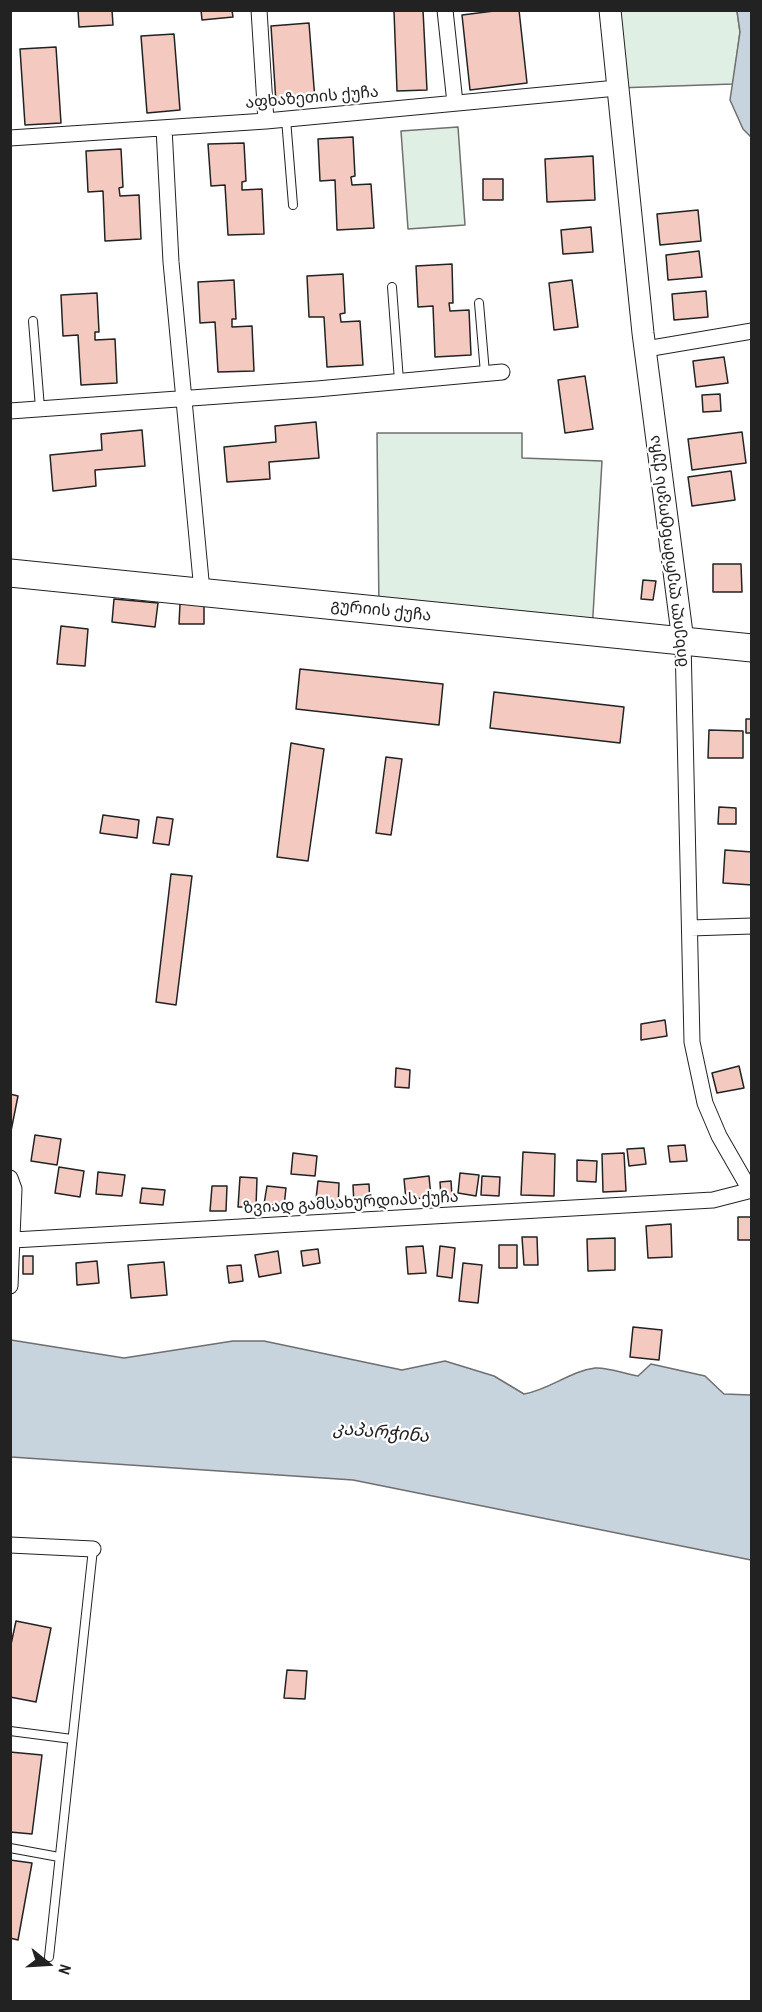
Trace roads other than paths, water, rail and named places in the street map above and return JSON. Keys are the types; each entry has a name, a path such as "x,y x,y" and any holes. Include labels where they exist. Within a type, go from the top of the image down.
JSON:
{"highway":[{"name":"გურიის ქუჩა","path":"10,573 752,648"}],"street":[{"path":"259,10 266,121"},
{"path":"445,10 455,103"},
{"name":"მიხეილ ლერმონტოვის ქუჩა","path":"610,10 646,349 683,641 692,1042 705,1103 719,1136 751,1190"},
{"name":"აფხაზეთის ქუჩა","path":"10,138 266,121 617,88"},
{"path":"164,128 171,262 202,591"},
{"path":"646,349 752,332"},
{"path":"10,411 501,372"},
{"path":"690,928 752,926"},
{"path":"10,1178 14,1189 10,1286"},
{"name":"ზვიად გამსახურდიას ქუჩა","path":"13,1240 713,1200 751,1190"},
{"path":"10,1545 93,1549"}],"lane":[{"path":"286,119 293,206"},
{"path":"392,287 399,381"},
{"path":"479,303 485,373"},
{"path":"33,321 40,408"},
{"path":"49,1956 93,1549"},
{"path":"10,1731 72,1739"},
{"path":"10,1848 59,1857"}],"water":[{"path":"737,11 751,11 751,137 743,129 730,100 740,32"},
{"name":"კაპარჭინა","path":"11,1340 124,1358 233,1341 264,1341 402,1370 445,1361 494,1376 524,1394 595,1368 638,1376 651,1364 705,1376 724,1394 751,1395 751,1560 353,1480 11,1457"}]}
